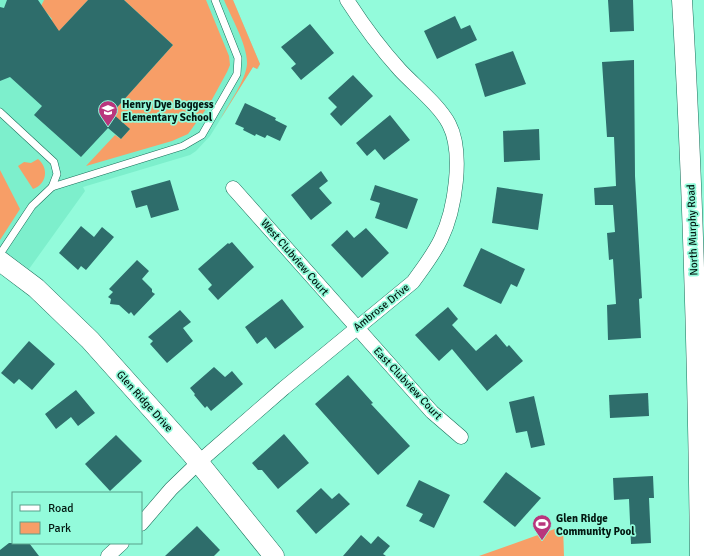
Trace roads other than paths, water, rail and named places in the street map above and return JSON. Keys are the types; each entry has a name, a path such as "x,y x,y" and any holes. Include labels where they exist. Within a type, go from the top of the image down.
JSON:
{"main road":[{"name":"North Murphy Road","path":"682,0 688,96 702,434 700,556"},
{"name":"Glen Ridge Drive","path":"0,261 36,288 90,340 199,462 274,556"}],"street":[{"name":"Ambrose Drive","path":"142,523 171,489 199,462 356,327 413,282 442,238 456,185 455,136 448,122 366,30 347,0"},
{"name":"West Clubview Court","path":"233,188 356,327"},
{"name":"East Clubview Court","path":"356,327 432,412 461,437"},
{"path":"108,556 121,544"}],"lane":[{"path":"52,187 183,146 202,135 237,74 238,58 215,0"},
{"path":"0,112 54,162 57,174 52,187 32,206 0,254"}],"place":[{"name":"Henry Dye Boggess Elementary School","path":"108,127"},
{"name":"Glen Ridge Community Pool","path":"542,541"}]}
